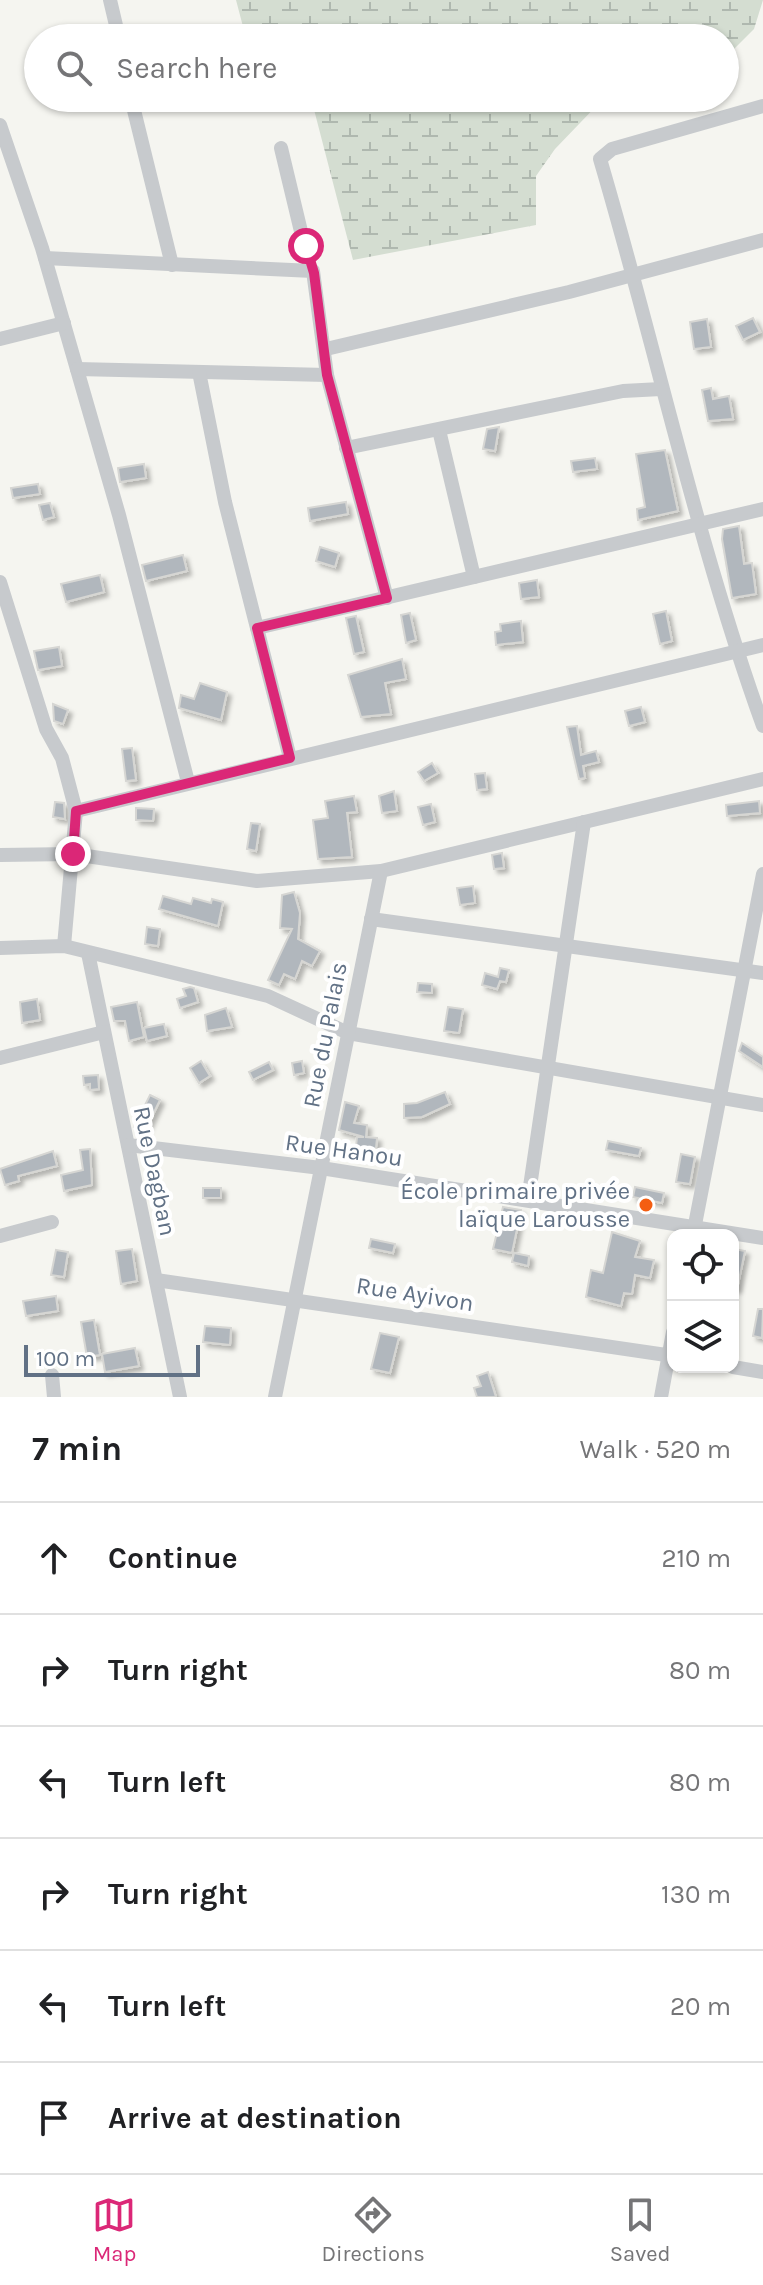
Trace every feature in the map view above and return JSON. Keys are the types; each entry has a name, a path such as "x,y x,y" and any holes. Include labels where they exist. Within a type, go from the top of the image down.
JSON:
{"street":[{"path":"110,0 116,24"},
{"path":"763,106 612,149 600,156 699,524 736,651 763,726"},
{"path":"134,112 172,265"},
{"path":"0,125 6,168 45,258 64,323 188,782"},
{"path":"281,148 310,269 314,273 327,375 387,598"},
{"path":"326,349 631,276 763,240"},
{"path":"45,258 310,269"},
{"path":"0,339 64,323"},
{"path":"77,369 327,375"},
{"path":"199,372 225,502 290,758"},
{"path":"346,448 623,391 661,389"},
{"path":"439,430 474,577"},
{"path":"257,628 763,509"},
{"path":"0,582 46,729 62,758 76,811 64,946"},
{"path":"76,811 763,645"},
{"path":"0,855 73,854 257,881 381,871 763,779"},
{"path":"528,1200 584,822"},
{"name":"Rue du Palais","path":"275,1397 381,871"},
{"path":"694,1229 763,874"},
{"path":"371,919 763,973"},
{"path":"0,948 64,946 268,996 348,1033 763,1105"},
{"name":"Rue Dagban","path":"88,953 180,1397"},
{"path":"0,1057 104,1032"},
{"name":"Rue Hanou","path":"128,1145 321,1168 688,1229"},
{"path":"0,1236 52,1222"},
{"name":"Rue Hanou","path":"739,1235 763,1238"},
{"name":"Rue Ayivon","path":"156,1280 295,1298 667,1355"},
{"path":"739,1368 763,1372"},
{"path":"661,1397 667,1372"},
{"path":"52,1375 54,1397"}],"green space":[{"path":"236,0 763,0 754,29 739,44 739,24 242,24"},
{"path":"315,112 591,112 555,149 536,176 536,225 353,260"}],"building":[{"path":"753,318 760,332 743,340 736,326"},
{"path":"707,319 711,347 694,349 690,322"},
{"path":"711,388 713,399 729,396 733,419 708,421 702,390"},
{"path":"499,427 495,451 483,449 487,429"},
{"path":"665,450 678,511 638,520 637,509 645,507 636,454"},
{"path":"595,458 597,469 573,472 571,461"},
{"path":"144,464 146,478 120,482 118,468"},
{"path":"38,484 40,494 13,498 11,488"},
{"path":"346,502 348,514 310,521 308,508"},
{"path":"50,503 54,517 43,520 39,505"},
{"path":"739,526 744,564 752,563 756,594 732,598 722,539 723,529"},
{"path":"320,547 339,553 335,567 316,561"},
{"path":"183,555 187,571 146,581 142,565"},
{"path":"100,575 104,592 66,602 61,584"},
{"path":"537,580 539,597 521,599 519,583"},
{"path":"666,611 672,641 660,644 653,614"},
{"path":"410,613 416,640 406,643 401,615"},
{"path":"356,616 364,652 354,654 346,618"},
{"path":"521,621 523,642 496,645 495,632 501,631 500,624"},
{"path":"59,647 62,666 38,670 34,651"},
{"path":"402,659 406,679 385,683 391,714 361,717 348,675"},
{"path":"200,683 227,692 221,720 179,708 181,695 194,699"},
{"path":"53,704 68,710 63,724 54,721"},
{"path":"641,707 645,722 629,726 625,711"},
{"path":"577,726 581,755 596,751 599,762 583,766 585,778 579,779 567,727"},
{"path":"132,748 136,780 126,781 122,749"},
{"path":"432,763 438,773 424,781 418,772"},
{"path":"485,773 487,789 477,790 475,774"},
{"path":"394,791 397,811 382,813 379,796"},
{"path":"354,796 357,812 347,813 352,857 318,859 313,820 328,818 325,801"},
{"path":"759,801 760,813 727,816 726,805"},
{"path":"55,802 64,803 65,819 53,817"},
{"path":"431,804 435,822 423,825 418,807"},
{"path":"136,808 154,809 153,821 136,820"},
{"path":"251,823 260,824 256,851 247,849"},
{"path":"502,853 504,868 494,869 492,855"},
{"path":"473,886 475,903 460,905 457,888"},
{"path":"294,892 300,913 298,939 320,951 312,966 302,961 295,979 284,974 279,985 268,980 292,929 280,928 282,895"},
{"path":"163,896 191,904 193,898 211,903 212,899 223,902 218,926 159,909"},
{"path":"147,927 160,929 158,946 145,944"},
{"path":"500,968 509,970 506,982 500,981 497,989 482,985 485,973 498,977"},
{"path":"418,983 432,984 432,993 417,992"},
{"path":"194,988 198,1002 180,1008 177,999 186,996 183,989"},
{"path":"37,999 40,1020 22,1023 20,1002"},
{"path":"137,1002 144,1037 129,1041 125,1021 114,1021 111,1007"},
{"path":"448,1007 463,1009 459,1033 444,1031"},
{"path":"226,1008 232,1027 207,1031 205,1015"},
{"path":"164,1024 167,1036 147,1041 144,1028"},
{"path":"742,1043 763,1057 763,1067 739,1051"},
{"path":"201,1061 210,1076 199,1083 190,1068"},
{"path":"302,1061 304,1073 294,1075 292,1063"},
{"path":"269,1062 273,1070 253,1080 249,1072"},
{"path":"98,1075 99,1089 90,1090 90,1084 84,1085 83,1076"},
{"path":"445,1092 450,1104 422,1117 404,1118 404,1104 417,1103"},
{"path":"150,1095 160,1100 144,1133 134,1127"},
{"path":"345,1102 359,1106 354,1123 367,1125 366,1137 377,1138 375,1158 355,1156 357,1137 364,1137 339,1130"},
{"path":"608,1141 641,1148 639,1156 606,1150"},
{"path":"90,1149 92,1185 64,1191 61,1175 83,1170 80,1150"},
{"path":"53,1151 57,1166 18,1176 19,1181 5,1185 0,1169"},
{"path":"681,1154 695,1157 690,1184 676,1182"},
{"path":"635,1187 664,1193 662,1203 633,1197"},
{"path":"203,1188 221,1188 221,1198 203,1198"},
{"path":"503,1207 521,1210 512,1253 493,1249"},
{"path":"612,1232 640,1241 635,1257 654,1260 650,1278 635,1275 632,1294 624,1293 621,1306 586,1297 591,1270 603,1273"},
{"path":"371,1239 395,1244 393,1253 369,1248"},
{"path":"132,1249 137,1281 121,1284 116,1251"},
{"path":"56,1250 68,1252 64,1277 51,1275"},
{"path":"739,1250 745,1251 739,1280"},
{"path":"514,1253 529,1256 528,1266 512,1262"},
{"path":"56,1296 58,1311 26,1316 23,1301"},
{"path":"758,1309 763,1309 762,1338 753,1336"},
{"path":"94,1320 100,1355 87,1357 81,1322"},
{"path":"205,1326 231,1328 230,1345 203,1342"},
{"path":"380,1333 399,1337 390,1373 371,1369"},
{"path":"135,1348 139,1366 105,1372 102,1354"},
{"path":"488,1372 496,1397 477,1397 474,1388 481,1386 477,1376"}],"place":[{"name":"École primaire privée laïque Larousse","path":"646,1205"}],"route":[{"path":"73,854 76,811 290,758 257,628 387,598 327,375 314,273 310,269 306,246"}]}
